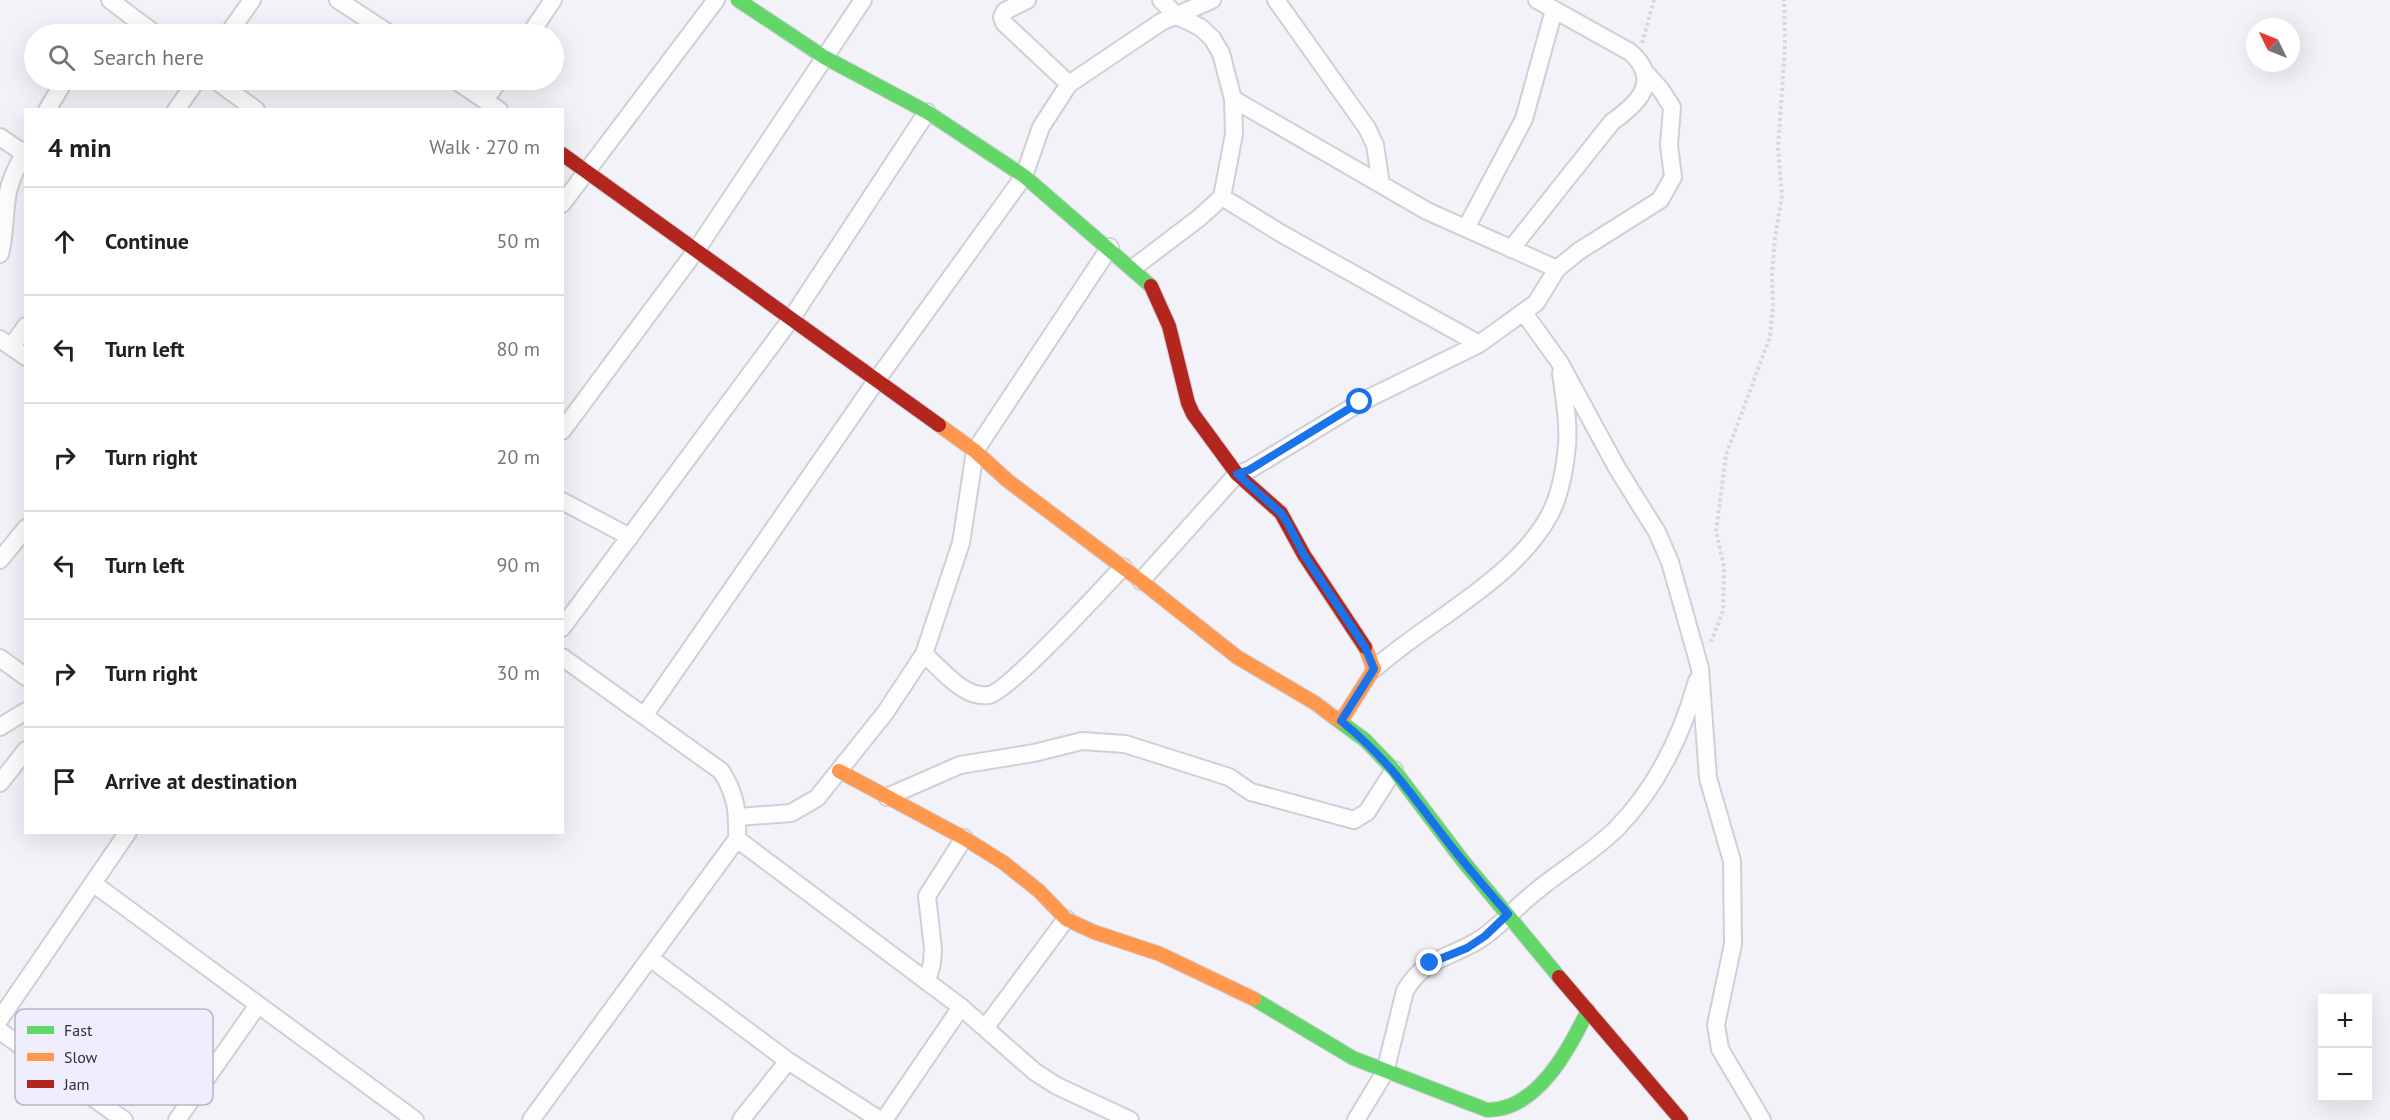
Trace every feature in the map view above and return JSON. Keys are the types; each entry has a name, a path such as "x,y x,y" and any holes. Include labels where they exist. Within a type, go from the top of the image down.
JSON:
{"street":[{"path":"110,0 142,24"},
{"path":"235,24 252,0"},
{"path":"537,24 553,0"},
{"path":"564,201 716,0"},
{"path":"738,0 824,57 927,112 1024,176 1150,283 1167,317 1188,403 1237,474 1281,513 1304,555 1365,647 1374,669"},
{"path":"564,428 697,249 863,0"},
{"path":"1027,0 1005,11 1002,17 1004,23 1069,84"},
{"path":"1133,268 1199,218 1222,197 1234,134 1233,99 1221,53 1212,38 1200,27 1177,16 1161,0"},
{"path":"644,716 876,381 1024,176 1041,127 1069,84 1161,22 1212,0"},
{"path":"1276,0 1367,128 1375,145 1381,184"},
{"path":"1141,580 1237,474 1249,470 1360,402 1479,344 1524,314 1542,295 1557,269 1599,237 1660,200 1673,177 1670,145 1672,107 1638,58 1610,39 1537,0"},
{"path":"351,3 377,24"},
{"path":"1466,228 1524,119 1554,10"},
{"path":"1511,249 1612,122 1629,108 1646,87 1647,74"},
{"path":"48,108 59,90"},
{"path":"177,108 190,90"},
{"path":"229,90 253,108"},
{"path":"470,90 496,108"},
{"path":"484,100 491,90"},
{"path":"1233,99 1427,210 1557,269"},
{"path":"564,625 791,319 927,112"},
{"path":"0,137 24,152"},
{"path":"0,254 7,197 12,177 24,155"},
{"path":"564,155 975,451 1008,481 1141,580 1250,666 1315,703 1365,740 1394,770 1463,861 1638,1072 1681,1120"},
{"path":"1222,197 1282,234 1479,344"},
{"path":"738,817 791,813 818,798 885,713 924,654 961,543 975,451 1110,247"},
{"path":"1524,314 1560,363 1617,468 1657,532 1670,562 1701,668 1708,778 1732,861 1733,944 1716,1025 1720,1050 1762,1120"},
{"path":"24,328 6,343 24,356"},
{"path":"1341,721 1374,669 1394,651 1467,599 1507,566 1549,516 1560,484 1567,444 1560,363"},
{"path":"564,502 630,537"},
{"path":"0,560 24,530"},
{"path":"924,654 962,688 988,695 996,692 1018,674 1123,567"},
{"path":"0,658 24,676"},
{"path":"531,1120 737,839 738,817 732,788 721,771 564,658"},
{"path":"1356,1120 1385,1072 1404,991 1410,981 1430,963 1467,948 1485,936 1508,914 1617,828 1644,796 1675,744 1701,668"},
{"path":"0,726 24,712"},
{"path":"887,797 960,765 1034,753 1083,741 1125,744 1229,777 1251,792 1354,820 1367,812 1394,770"},
{"path":"0,783 24,753"},
{"path":"839,771 964,838 1004,863 1039,891 1066,919 1094,932 1160,954 1256,1000 1353,1058 1481,1109 1496,1111 1511,1106 1543,1084 1560,1065 1588,1010"},
{"path":"0,1019 127,834"},
{"path":"927,982 933,949 927,896 964,838"},
{"path":"737,839 961,1007 1015,1056 1049,1081 1130,1120"},
{"path":"94,884 416,1120"},
{"path":"985,1028 1066,919"},
{"path":"650,958 788,1061 882,1120 961,1007"},
{"path":"213,1069 258,1005"},
{"path":"0,1031 15,1042"},
{"path":"741,1120 788,1061"},
{"path":"103,1105 124,1120"},
{"path":"177,1120 188,1105"}],"path":[{"path":"1638,58 1654,0"},
{"path":"1701,668 1723,611 1724,567 1716,531 1726,455 1770,337 1775,238 1782,195 1778,148 1785,48 1784,0"}],"traffic: fast":[{"path":"738,0 824,57 927,112 1024,176 1151,286"},
{"path":"1335,718 1365,740 1394,770 1463,861 1559,977"},
{"path":"1254,999 1353,1058 1487,1110 1505,1108 1536,1089 1561,1059 1588,1010"}],"traffic: slow":[{"path":"939,425 975,451 1008,481 1237,657 1315,703 1335,718"},
{"path":"1341,721 1374,669 1365,647"},
{"path":"839,771 964,838 1004,863 1039,891 1066,919 1094,932 1160,954 1254,999"}],"traffic: jam":[{"path":"564,155 939,425"},
{"path":"1151,286 1169,326 1188,403 1193,414 1237,474 1281,513 1304,555 1365,647"},
{"path":"1559,977 1681,1120"}],"route":[{"path":"1360,402 1249,470 1237,474 1281,513 1304,555 1341,607 1365,647 1374,669 1341,721 1365,740 1394,770 1442,835 1508,914 1485,936 1467,948 1430,963"}]}
